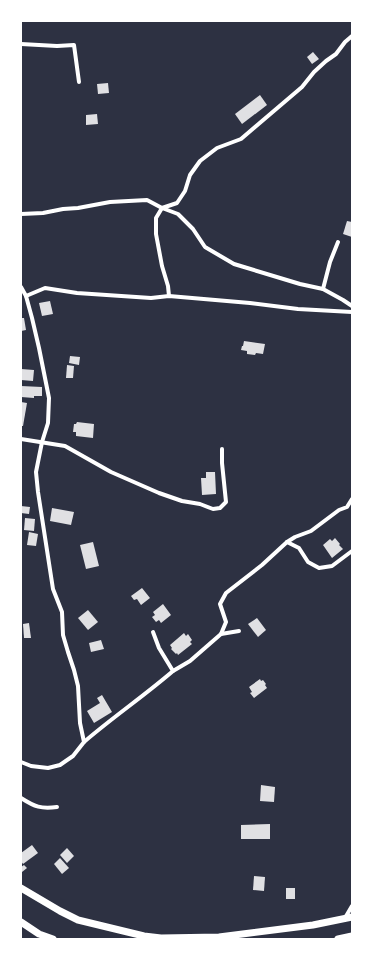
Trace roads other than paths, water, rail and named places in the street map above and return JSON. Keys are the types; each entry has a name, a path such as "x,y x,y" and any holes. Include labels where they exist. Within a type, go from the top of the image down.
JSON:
{"main road":[{"path":"21,888 78,920 144,936 161,938 219,937 313,925 348,918"},
{"path":"21,922 39,934 51,939"},
{"path":"338,939 352,936"}],"street":[{"path":"169,296 156,234 156,218 162,208 177,203 184,191 190,175 200,161 217,148 241,139 302,87 314,72 336,54 345,42 352,36"},
{"path":"21,44 57,46 74,45 79,82"},
{"path":"21,214 78,208 110,202 147,200 178,214 193,229 205,247 234,264 300,284 323,289 352,306"},
{"path":"323,289 330,262 338,242"},
{"path":"21,287 26,296 39,348 49,398 48,423 42,442 36,472 38,492 53,589 62,612 63,635 78,686 80,723 84,742"},
{"path":"26,296 45,288 77,293 151,298 169,296 298,309 352,312"},
{"path":"21,439 65,446 111,472 176,499 200,504 213,509 220,508 226,502 222,450"},
{"path":"21,762 31,766 48,768 60,765 74,756 84,742 104,724 162,681 173,671 190,660 221,634 226,622 220,604 226,594 262,565 287,542 295,537 311,531 338,510 347,507 352,499"},
{"path":"287,542 299,548 308,562 319,568 332,566 352,551"},
{"path":"221,634 239,631"},
{"path":"153,632 159,648 173,671"},
{"path":"21,798 27,802 44,808 57,807"},
{"path":"348,918 352,906"}]}
